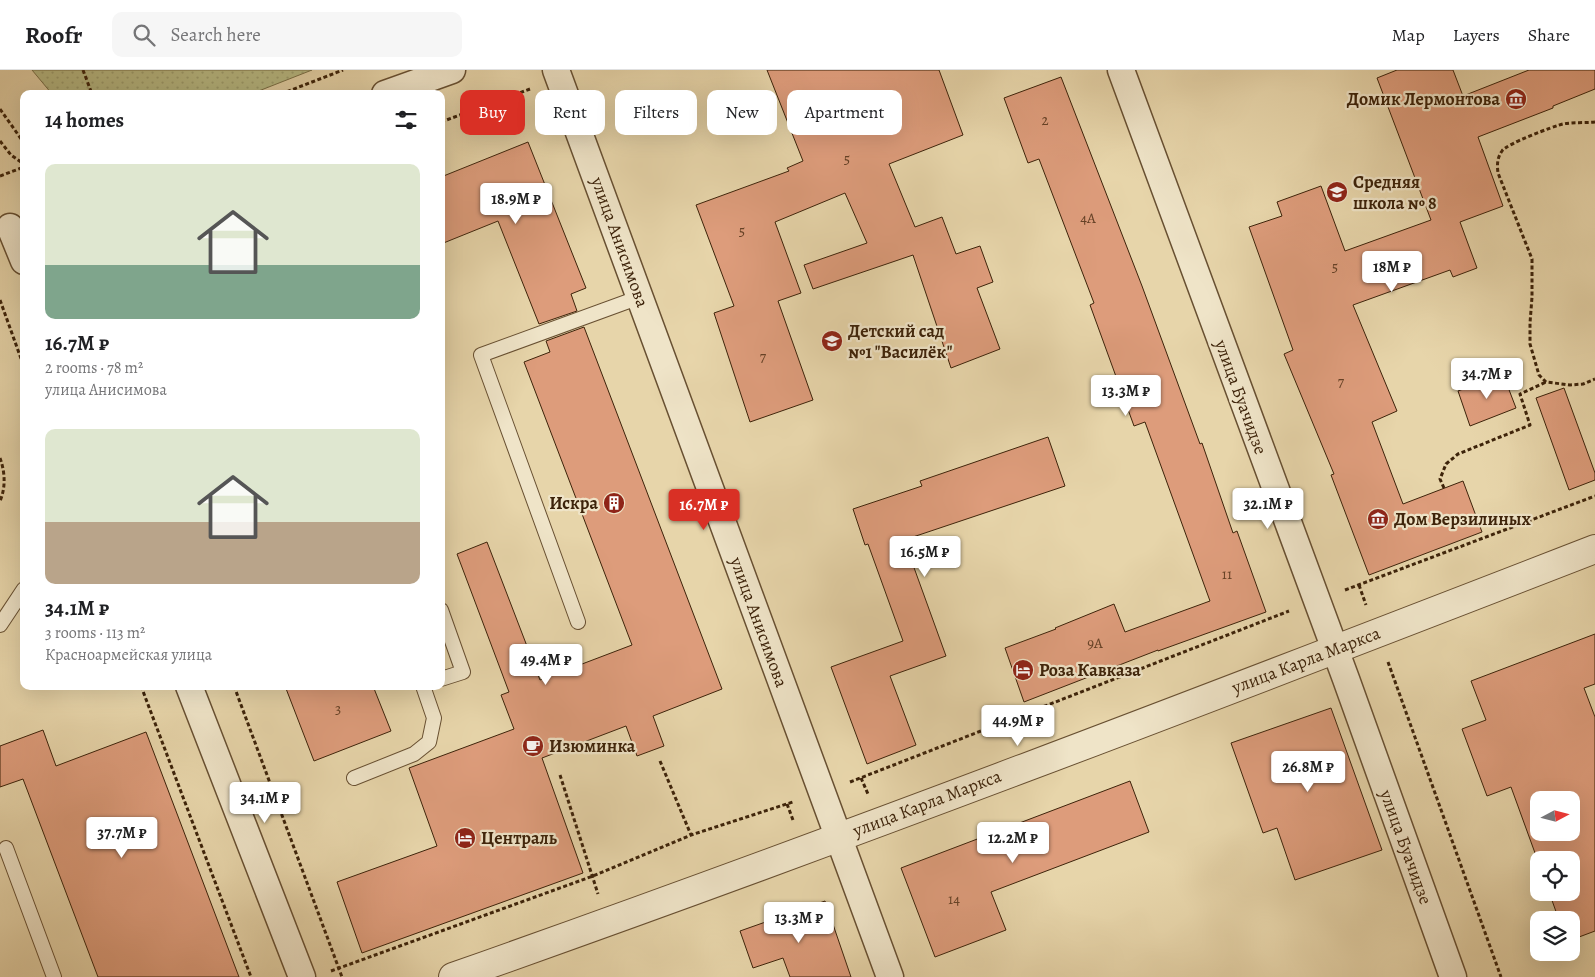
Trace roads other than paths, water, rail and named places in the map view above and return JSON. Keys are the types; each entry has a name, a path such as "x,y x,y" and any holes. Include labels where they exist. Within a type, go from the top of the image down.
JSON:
{"street":[{"path":"395,90 452,70"},
{"name":"улица Буачидзе","path":"1121,70 1453,977"},
{"name":"улица Анисимова","path":"558,74 890,977"},
{"path":"11,226 20,250"},
{"name":"улица Карла Маркса","path":"453,977 606,923 838,837 1334,650 1595,549"},
{"path":"191,690 302,977"}],"lane":[{"path":"578,622 481,356 640,297"},
{"path":"0,626 20,594"},
{"path":"445,621 463,672 445,678"},
{"path":"354,778 414,754 429,742 434,718 424,690"},
{"path":"6,848 54,977"}],"place":[{"name":"Домик Лермонтова","path":"1516,99"},
{"name":"Средняя школа № 8","path":"1337,192"},
{"name":"Детский сад №1 \"Василёк\"","path":"832,341"},
{"name":"Искра","path":"614,503"},
{"name":"Дом Верзилиных","path":"1378,519"},
{"name":"Роза Кавказа","path":"1023,670"},
{"name":"Изюминка","path":"533,746"},
{"name":"Централь","path":"465,838"}]}
